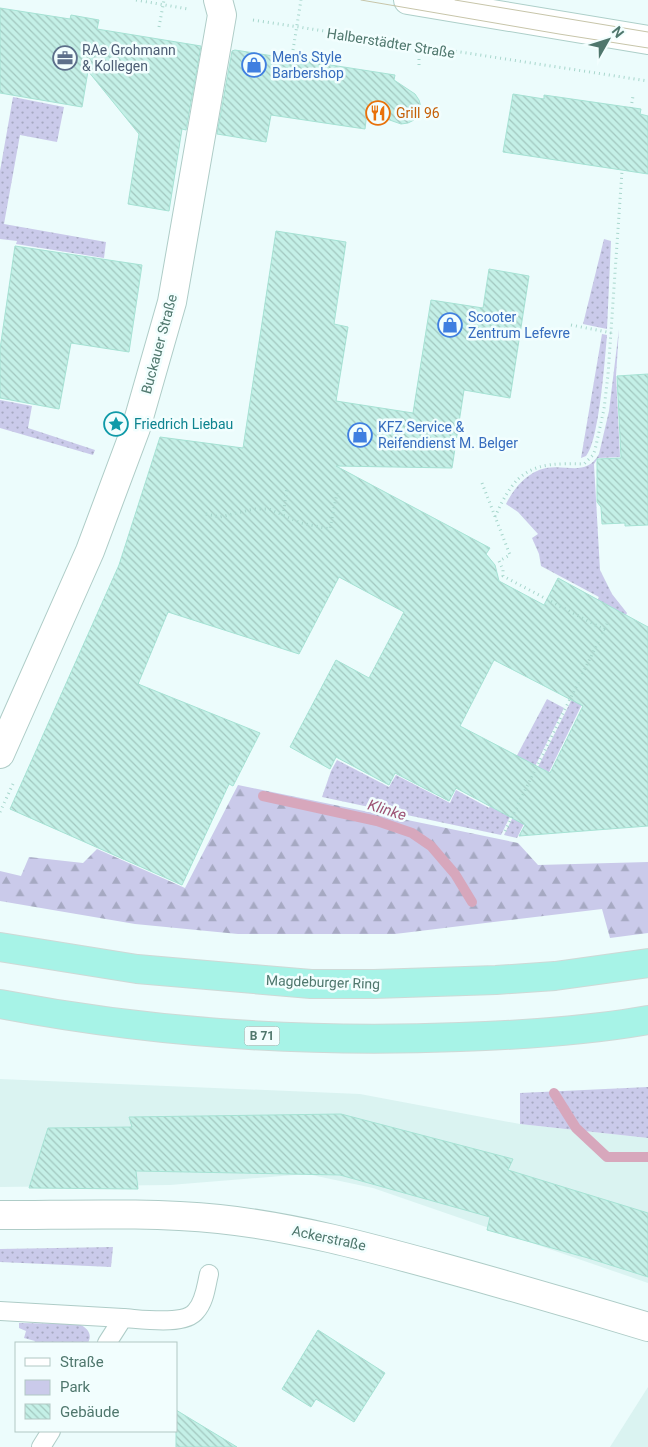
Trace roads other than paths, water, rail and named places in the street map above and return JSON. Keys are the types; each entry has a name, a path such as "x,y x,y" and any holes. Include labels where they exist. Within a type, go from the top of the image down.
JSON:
{"highway":[{"name":"Magdeburger Ring","path":"0,947 137,969 311,984 496,980 555,976 648,963"},
{"name":"B 71","path":"0,1004 110,1022 225,1034 325,1039 426,1039 526,1035 648,1020"}],"street":[{"path":"408,0 648,40"},
{"name":"Buckauer Straße","path":"0,754 90,551 136,428 172,302 220,8"},
{"name":"Ackerstraße","path":"0,1215 174,1216 220,1219 282,1228 363,1245 648,1327"}],"lane":[{"path":"0,1312 184,1319 191,1316 201,1304 208,1274"},
{"path":"108,1342 123,1318"},
{"path":"41,1447 50,1432"}],"waterway":[{"name":"Klinke","path":"263,796 377,821 412,833 431,846 455,874 472,902"},
{"name":"Klinke","path":"554,1093 576,1128 607,1157 648,1157"}],"tram line":[{"path":"361,0 648,48"},
{"path":"455,0 648,32"}],"place":[{"name":"RAe Grohmann & Kollegen","path":"65,58"},
{"name":"Men's Style Barbershop","path":"254,65"},
{"name":"Grill 96","path":"378,113"},
{"name":"Scooter Zentrum Lefevre","path":"450,325"},
{"name":"Friedrich Liebau","path":"116,424"},
{"name":"KFZ Service & Reifendienst M. Belger","path":"360,435"}]}
